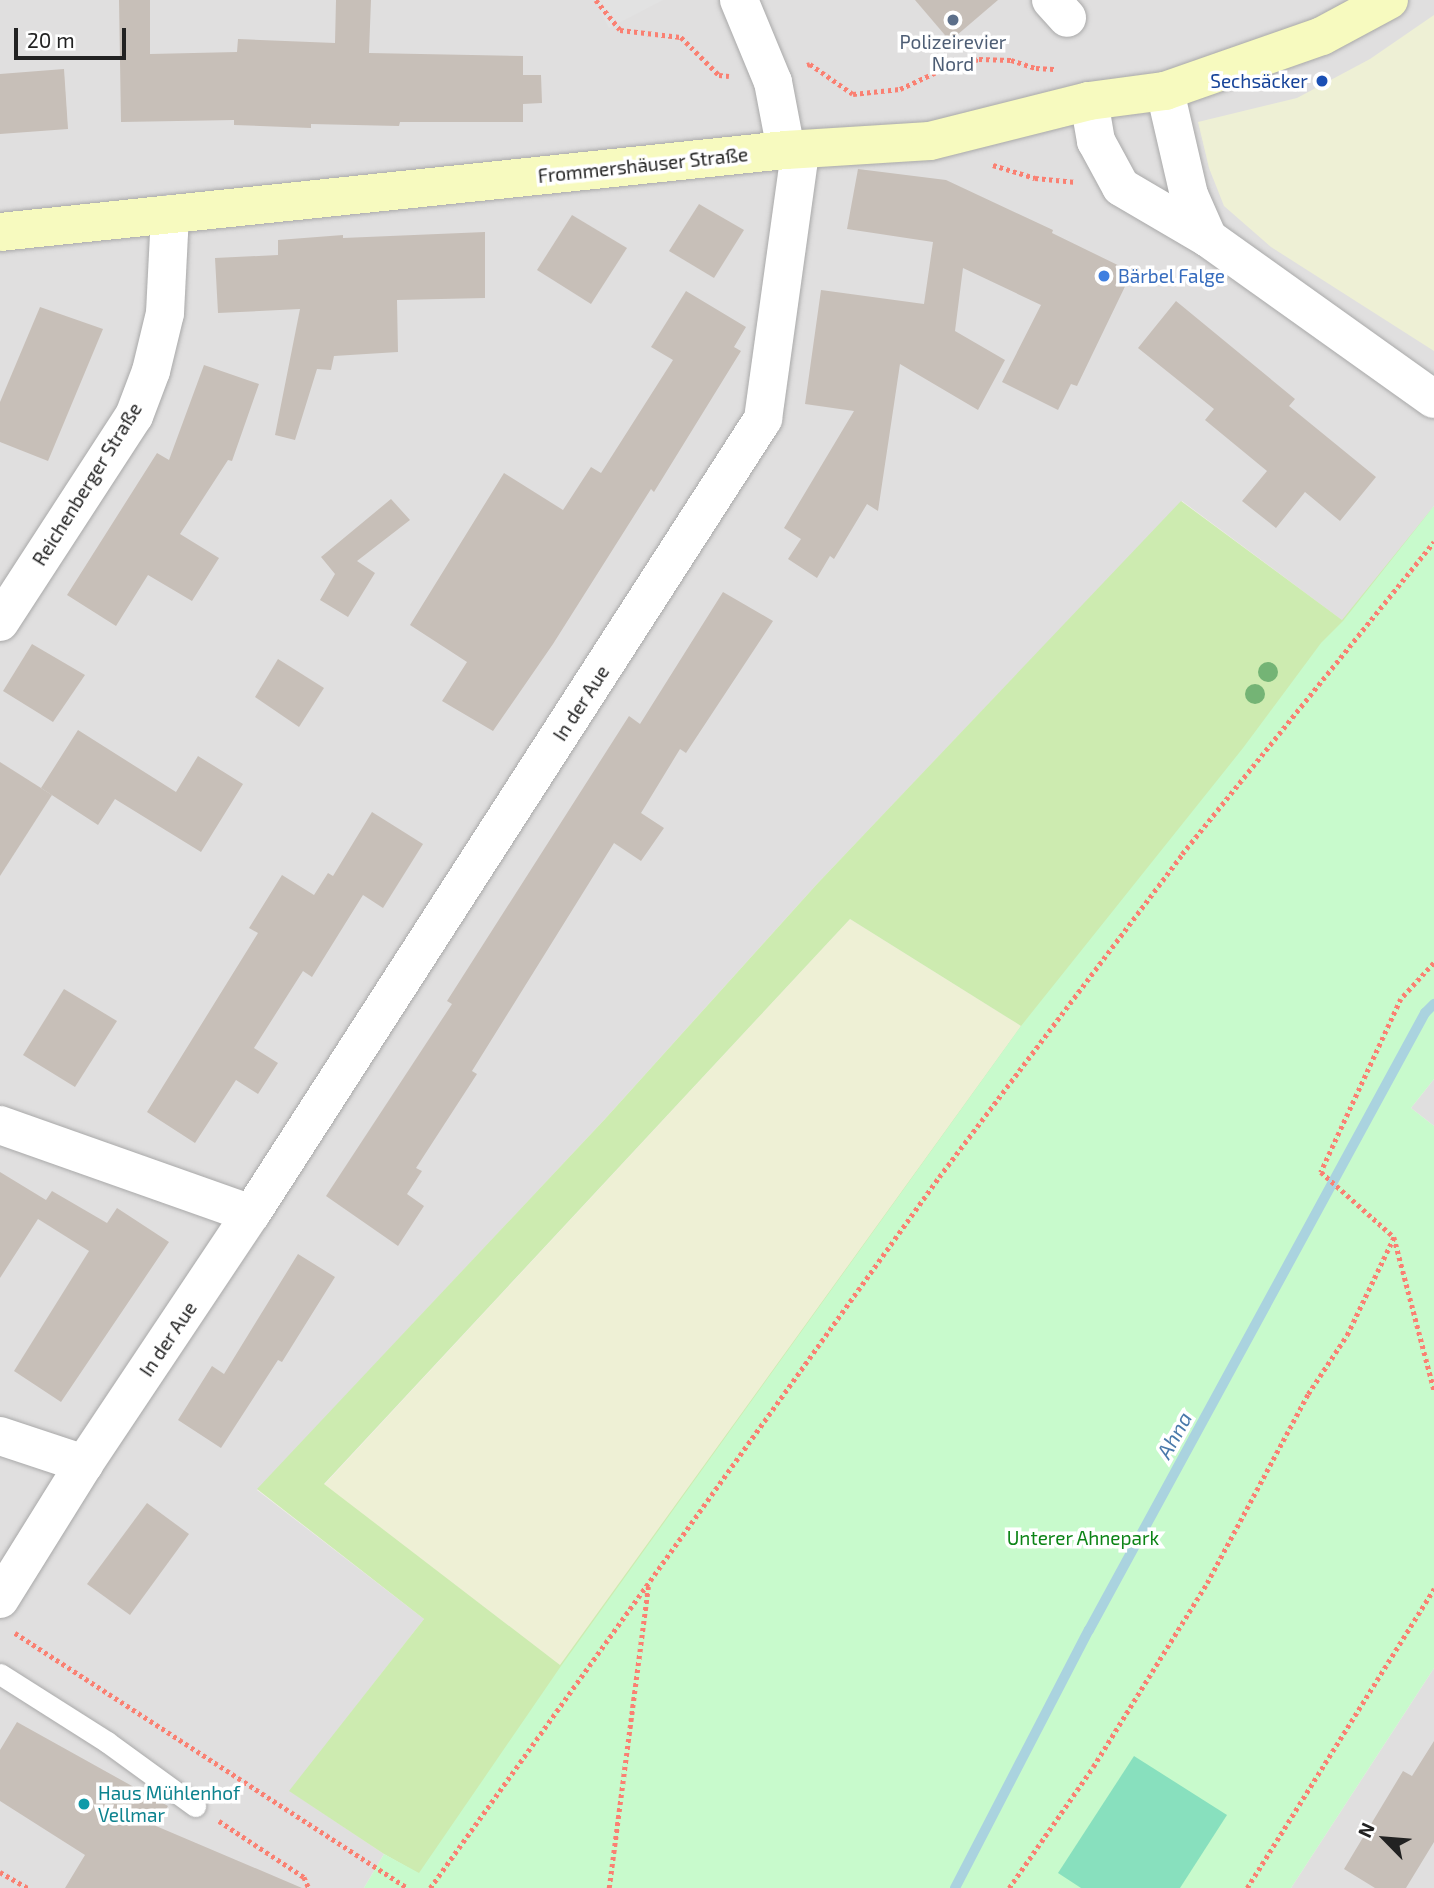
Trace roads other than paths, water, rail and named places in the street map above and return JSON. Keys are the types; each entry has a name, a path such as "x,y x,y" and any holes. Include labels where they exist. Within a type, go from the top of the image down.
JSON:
{"main road":[{"name":"Frommershäuser Straße","path":"0,232 793,150 930,141 1089,101 1165,91 1322,36 1389,0"}],"street":[{"name":"In der Aue","path":"4,1614 85,1464 251,1214 763,419 793,150 774,82 739,0"},
{"path":"1165,91 1189,195 1208,238"},
{"path":"1089,101 1096,141 1121,187 1208,238 1434,399"},
{"name":"Reichenberger Straße","path":"0,622 134,416 151,371 165,313 170,214"},
{"path":"0,1125 251,1214"},
{"path":"0,1436 85,1464"}],"lane":[{"path":"0,1674 107,1742 195,1806"}],"waterway":[{"name":"Ahna","path":"955,1888 1089,1630 1425,1013 1434,1004"}],"place":[{"name":"Polizeirevier Nord","path":"953,20"},
{"name":"Sechsäcker","path":"1322,81"},
{"name":"Bärbel Falge","path":"1104,276"},
{"name":"Haus Mühlenhof Vellmar","path":"84,1804"}],"park label":[{"name":"Unterer Ahnepark","path":"1083,1538"}]}
